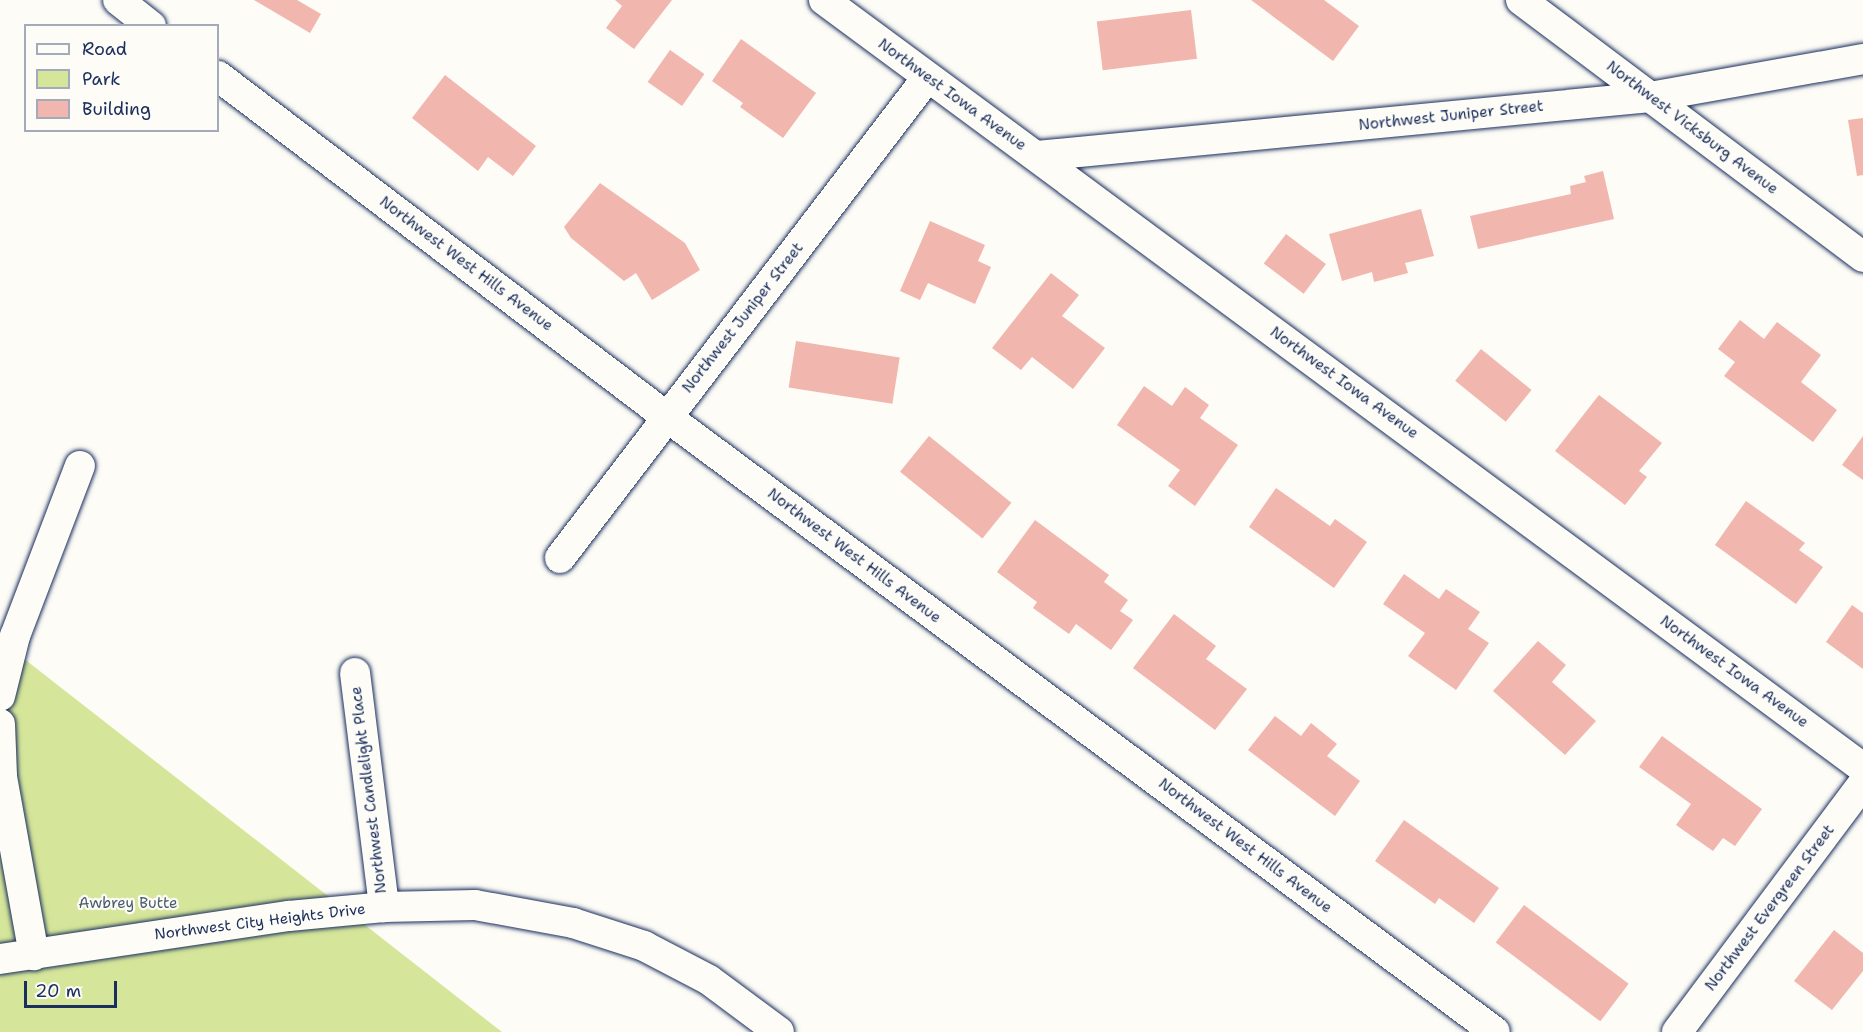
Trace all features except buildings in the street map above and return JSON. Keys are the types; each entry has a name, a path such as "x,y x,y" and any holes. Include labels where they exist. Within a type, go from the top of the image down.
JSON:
{"street":[{"path":"118,0 148,24"},
{"name":"Northwest Iowa Avenue","path":"824,0 1863,768"},
{"name":"Northwest Vicksburg Avenue","path":"1521,0 1863,257"},
{"name":"Northwest Juniper Street","path":"1037,156 1650,96 1863,59"},
{"name":"Northwest West Hills Avenue","path":"219,77 667,417 1495,1032"},
{"name":"Northwest Juniper Street","path":"560,558 927,78"},
{"path":"0,696 15,636 80,466"},
{"name":"Northwest Candlelight Place","path":"355,673 384,907"},
{"path":"0,724 2,777 34,955"},
{"name":"Northwest Evergreen Street","path":"1677,1032 1863,783"},
{"name":"Northwest City Heights Drive","path":"0,959 289,916 384,907 475,905 573,923 644,946 699,975 779,1032"}],"green space":[{"name":"Awbrey Butte","path":"0,640 502,1032 0,1032"}]}
